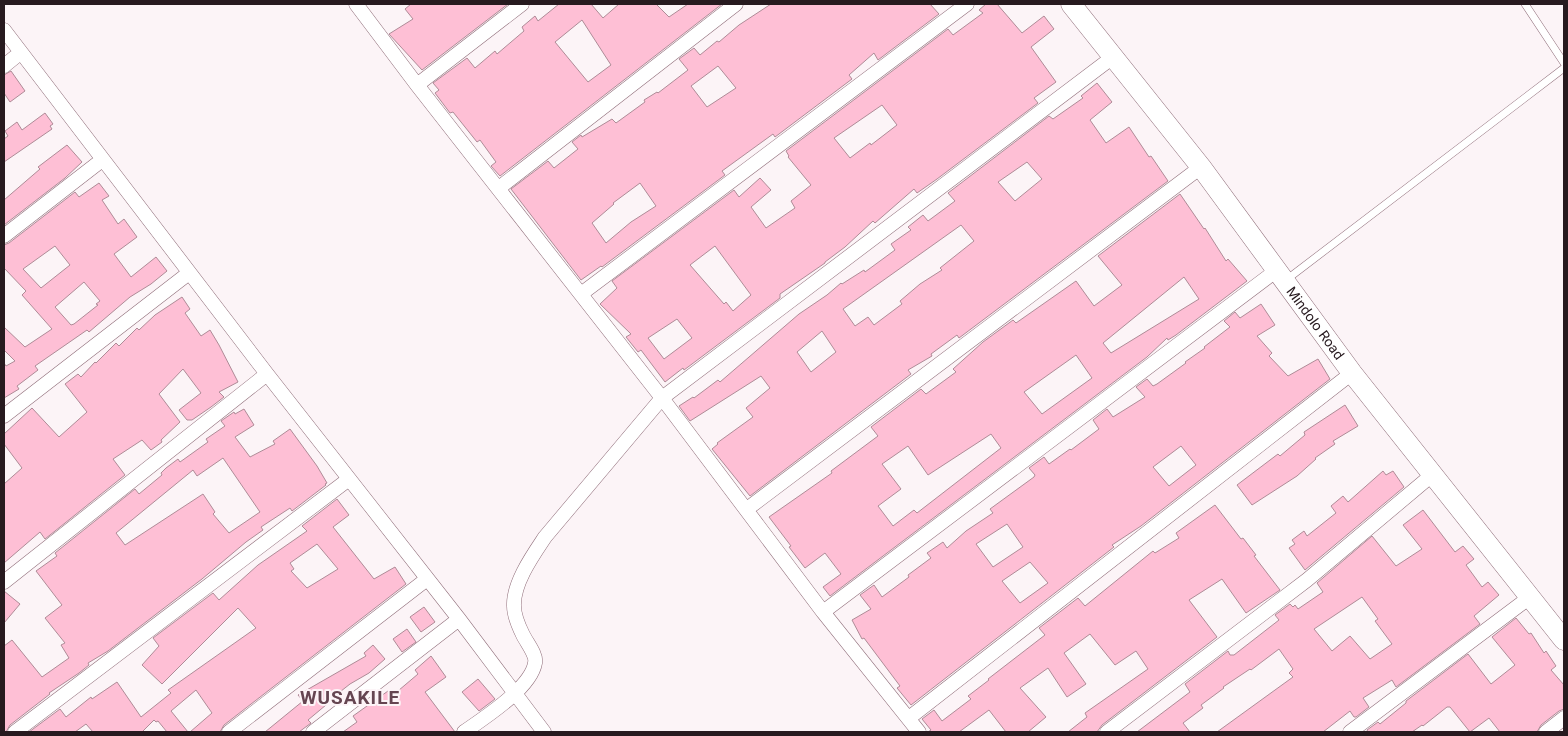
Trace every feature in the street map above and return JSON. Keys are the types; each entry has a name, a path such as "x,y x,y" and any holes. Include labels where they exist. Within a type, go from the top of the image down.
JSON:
{"street":[{"path":"356,4 417,85 662,398 823,612 919,732"},
{"path":"417,85 522,4"},
{"path":"498,188 736,4"},
{"path":"581,294 967,4"},
{"name":"Mindolo Road","path":"1072,4 1201,167 1352,373 1564,640"},
{"path":"4,30 102,160 459,619 544,732"},
{"path":"4,66 20,53"},
{"path":"464,732 515,694 531,674 536,662 534,654 519,627 514,606 518,586 528,562 545,537 662,398 1113,56"},
{"path":"4,236 102,160"},
{"path":"747,509 1201,167"},
{"path":"4,416 189,273"},
{"path":"823,612 1281,276"},
{"path":"909,718 1352,373"},
{"path":"4,582 267,374"},
{"path":"1107,732 1307,580 1432,475"},
{"path":"15,732 349,480"},
{"path":"229,732 427,579"},
{"path":"1350,732 1530,597"},
{"path":"312,732 459,619"},
{"path":"1546,732 1564,718"}],"lane":[{"path":"1525,4 1564,63"},
{"path":"1281,276 1564,68"}],"building":[{"path":"411,4 508,4 422,70 389,34 413,19 405,9"},
{"path":"559,4 591,4 603,18 619,4 656,4 669,17 688,4 722,4 500,176 491,166 496,162 480,140 477,142 453,112 450,113 435,93 439,90 433,83 467,58 475,68 495,51 497,54 524,31 522,27 535,16 538,21","holes":["582,20 611,65 588,82 555,42"]},
{"path":"771,4 930,4 939,14 878,60 874,53 849,75 852,79 775,137 773,134 722,171 725,175 602,267 581,280 511,189 548,161 554,168 578,149 572,142 581,135 582,137 612,119 616,123 645,102 644,100 658,93 688,70 679,59 694,48 700,55 739,25","holes":["718,66 736,88 707,107 691,86","640,183 656,206 631,222 606,243 592,223 613,203"]},
{"path":"986,4 997,4 1022,33 1044,16 1054,29 1031,47 1056,82 1034,98 1038,103 917,193 914,189 875,223 873,221 825,263 780,294 780,298 684,370 683,368 665,382 641,350 638,352 626,337 631,334 600,304 617,288 612,281 734,190 739,197 760,178 771,190 751,207 766,228 795,208 791,201 811,185 788,157 786,151 948,29 953,35 983,13 979,10","holes":["882,105 897,125 850,158 834,138","715,246 751,295 733,311 726,302 724,304 690,265","677,319 692,338 664,359 648,338"]},
{"path":"11,71 25,91 10,102 4,93 4,75"},
{"path":"1097,83 1112,102 1090,120 1106,143 1129,127 1168,181 959,338 957,335 931,354 932,356 908,370 911,374 750,496 712,449 717,443 753,417 746,408 770,388 761,376 690,421 679,406 694,398 718,380 720,382 799,314 841,283 864,270 865,272 895,250 891,244 911,230 908,227 923,215 928,221 955,201 948,193 1049,116 1053,119 1083,98 1081,96","holes":["1027,162 1042,179 1015,201 998,182","961,225 974,241 940,268 942,270 920,284 900,301 902,304 874,325 868,317 855,326 843,309","822,331 836,352 811,372 797,352"]},
{"path":"45,113 53,124 50,126 52,129 4,162 4,139 8,136 5,131 17,122 22,130"},
{"path":"67,145 82,162 65,178 4,225 4,200 40,169 38,167"},
{"path":"99,183 109,196 102,200 118,224 124,219 137,237 114,254 131,277 156,257 167,271 130,297 89,332 87,330 35,366 38,370 17,386 19,389 4,398 4,363 6,366 15,361 4,350 4,327 25,347 52,329 22,295 26,291 4,268 4,245 75,192 79,197","holes":["55,246 70,265 41,288 23,269","84,282 100,301 96,304 98,305 71,325 55,307"]},
{"path":"1180,194 1226,261 1228,259 1247,281 1176,335 1168,340 1167,338 1147,357 830,596 823,587 841,574 825,553 805,568 769,517 832,473 831,471 878,436 871,427 921,389 926,394 956,372 953,369 983,342 1013,320 1016,323 1076,281 1094,306 1122,285 1098,256","holes":["1184,277 1199,299 1111,353 1103,343","1076,355 1092,378 1042,414 1024,392","991,434 1001,448 917,513 914,510 893,526 878,506 901,489 882,464 908,446 928,475"]},
{"path":"182,297 190,309 185,313 201,336 210,330 238,382 219,392 224,397 211,407 192,420 187,420 179,410 201,393 183,369 159,394 180,422 161,440 162,442 151,450 142,440 113,459 125,475 45,539 40,532 4,563 4,484 22,468 4,444 4,434 32,408 59,437 87,412 65,384 78,374 81,377 116,343 119,346 137,328 139,330 155,315"},
{"path":"1261,304 1275,325 1257,336 1272,353 1269,356 1288,376 1318,359 1330,379 1141,526 1112,545 1114,547 911,705 897,688 900,686 864,638 862,639 852,620 871,609 860,595 874,585 882,597 931,558 927,553 943,542 947,548 966,531 993,513 990,509 1034,477 1035,475 1029,468 1044,457 1049,464 1071,450 1099,429 1093,420 1107,409 1113,417 1145,397 1136,387 1147,379 1153,386 1157,384 1230,327 1224,321 1235,312 1240,318","holes":["1181,446 1196,465 1169,486 1153,467","1007,524 1023,547 993,567 976,544","1030,562 1048,583 1020,603 1002,581"]},
{"path":"1345,405 1358,426 1333,441 1335,444 1315,458 1297,476 1252,505 1237,485 1278,454 1280,456 1305,435 1304,432"},
{"path":"244,409 254,425 235,437 250,457 275,444 273,441 290,429 317,466 327,483 326,485 292,511 290,508 261,527 263,530 202,579 108,651 88,663 89,665 79,673 49,693 4,732 4,646 12,640 42,677 69,658 61,645 65,643 45,618 62,605 36,571 57,556 55,553 135,489 139,494 162,475 161,473 166,468 178,459 180,462 208,442 206,439 225,426 221,421 234,412 235,414","holes":["223,458 260,512 229,533 213,514 215,512 203,494 125,545 116,533 193,470 197,476"]},
{"path":"1383,471 1386,475 1393,471 1404,487 1305,570 1289,548 1295,544 1292,540 1304,531 1307,536 1336,513 1331,506 1343,496 1348,502"},
{"path":"337,499 349,515 333,527 374,579 395,567 406,584 224,725 220,732 190,732 212,713 196,690 171,711 188,732 167,732 158,721 154,720 142,732 93,732 86,724 75,732 29,732 60,709 66,717 91,697 92,699 117,682 141,717 171,693 168,690 256,628 238,608 162,684 142,665 159,646 153,638 213,593 219,600 258,565 307,531 302,526","holes":["317,544 338,569 307,588 291,571 294,569 290,563"]},
{"path":"1215,505 1256,555 1254,556 1280,590 1246,613 1222,579 1189,600 1217,637 1102,725 1097,732 1068,732 1087,717 1085,713 1148,669 1136,651 1115,665 1090,634 1064,653 1086,684 1067,697 1048,668 1020,688 1046,717 1028,732 1006,732 989,710 959,732 928,732 931,730 922,719 934,710 942,721 971,699 968,696 988,679 1045,635 1039,628 1078,598 1085,606 1153,551 1155,553 1179,538 1176,533"},
{"path":"1423,510 1455,552 1463,546 1474,559 1466,565 1482,587 1488,582 1499,595 1474,616 1480,624 1396,687 1392,680 1363,698 1369,707 1356,717 1350,711 1323,732 1217,732 1293,677 1289,673 1293,669 1279,649 1251,670 1223,687 1201,705 1203,708 1183,723 1190,732 1137,732 1190,692 1185,684 1228,651 1230,655 1234,655 1279,620 1275,615 1290,604 1293,607 1295,605 1298,609 1323,592 1317,583 1372,536 1396,566 1422,549 1403,525","holes":["1362,597 1378,619 1375,621 1392,644 1370,659 1350,636 1332,651 1314,629"]},
{"path":"4,591 20,604 4,623"},
{"path":"424,607 435,622 421,632 410,617"},
{"path":"1516,618 1529,634 1531,633 1544,653 1546,651 1556,666 1551,670 1564,685 1564,709 1541,725 1537,732 1500,732 1489,718 1470,732 1450,707 1447,707 1423,726 1412,732 1368,732 1367,730 1378,722 1380,724 1406,701 1468,654 1491,684 1515,665 1492,637"},
{"path":"407,629 416,642 402,652 393,639"},
{"path":"373,645 385,659 369,673 350,684 331,699 308,720 311,723 299,732 265,732 303,701 298,695 366,656 364,653"},
{"path":"431,656 446,677 425,692 455,732 343,732 357,722 353,716 388,691 392,696 418,674 415,670"},
{"path":"478,679 495,699 479,711 462,692"}],"district":[{"name":"WUSAKILE","path":"350,697"}]}
